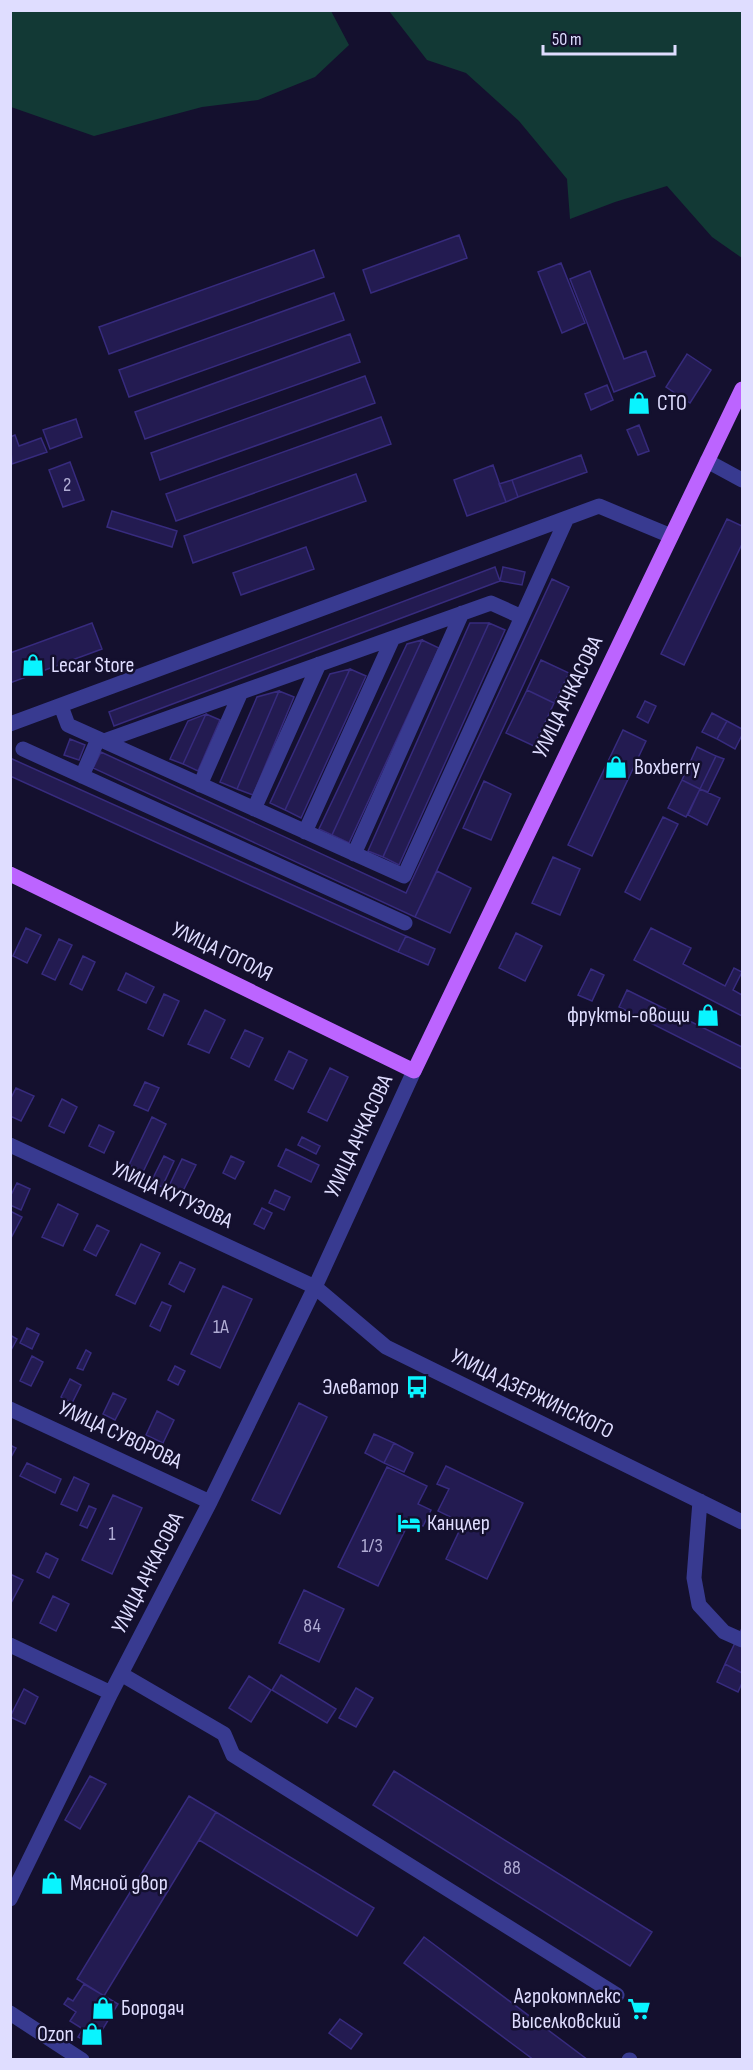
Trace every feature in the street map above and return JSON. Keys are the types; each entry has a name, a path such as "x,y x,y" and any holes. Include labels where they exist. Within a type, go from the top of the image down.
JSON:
{"main road":[{"name":"УЛИЦА АЧКАСОВА","path":"414,1071 742,389"},
{"name":"УЛИЦА ГОГОЛЯ","path":"10,874 414,1071"}],"street":[{"path":"707,461 742,480"},
{"path":"10,724 599,506 671,536"},
{"path":"61,706 68,725 404,876 567,518"},
{"path":"82,776 101,740 491,603 522,617"},
{"path":"354,854 462,613"},
{"path":"305,832 393,638"},
{"path":"254,809 319,664"},
{"path":"200,784 241,692"},
{"path":"23,749 405,923"},
{"name":"УЛИЦА АЧКАСОВА","path":"10,1899 111,1692 210,1502 315,1287 414,1071"},
{"name":"УЛИЦА КУТУЗОВА","path":"10,1145 315,1287"},
{"name":"УЛИЦА ДЗЕРЖИНСКОГО","path":"315,1287 386,1347 742,1522"},
{"name":"УЛИЦА СУВОРОВА","path":"10,1409 210,1502"},
{"path":"700,1501 694,1578 699,1605 724,1632 742,1640"},
{"path":"10,1645 111,1692"},
{"path":"121,1674 224,1734 233,1755 617,1995"},
{"path":"10,2013 82,2060"}],"green space":[{"path":"11,10 331,11 349,45 315,77 258,100 202,107 94,136 11,107"},
{"path":"389,11 742,11 742,258 712,237 667,186 570,219 567,179 519,121 466,73 427,60"}],"building":[{"path":"459,235 467,258 371,293 363,270"},
{"path":"314,250 324,277 109,354 99,327"},
{"path":"561,263 585,323 562,333 538,272"},
{"path":"590,271 624,359 646,351 655,376 614,392 570,279"},
{"path":"334,293 344,320 129,397 119,370"},
{"path":"350,334 360,362 145,439 135,412"},
{"path":"687,354 711,370 690,403 666,387"},
{"path":"365,376 375,403 160,480 151,453"},
{"path":"607,385 613,400 591,410 585,394"},
{"path":"381,417 391,444 176,521 166,494"},
{"path":"76,419 82,437 50,449 43,430"},
{"path":"639,425 649,451 638,455 627,430"},
{"path":"15,435 19,446 41,438 47,452 12,464 10,437"},
{"path":"581,455 587,472 518,497 512,480"},
{"path":"70,462 84,500 63,507 49,470"},
{"path":"493,465 506,502 467,516 454,480"},
{"path":"356,474 366,501 193,563 184,536"},
{"path":"512,480 518,497 506,502 499,484"},
{"path":"112,511 177,531 172,547 107,527"},
{"path":"727,519 742,526 742,544 684,665 661,654"},
{"path":"306,547 314,569 241,595 233,573"},
{"path":"495,567 500,581 114,726 109,712"},
{"path":"503,567 525,572 522,585 500,581"},
{"path":"552,579 569,587 415,917 93,768 101,752 406,893"},
{"path":"92,623 102,649 10,683 10,653"},
{"path":"470,623 489,623 383,857 368,851"},
{"path":"489,623 505,630 399,865 383,857"},
{"path":"422,640 439,648 349,843 332,835"},
{"path":"422,640 332,835 319,829 407,644"},
{"path":"541,660 569,673 554,703 527,690"},
{"path":"350,669 285,810 270,803 330,674"},
{"path":"350,669 366,676 301,818 285,810"},
{"path":"527,690 554,703 534,746 506,733"},
{"path":"279,691 237,789 220,782 257,697"},
{"path":"279,691 294,697 253,795 237,789"},
{"path":"645,701 656,706 648,723 637,717"},
{"path":"712,713 727,721 717,739 702,732"},
{"path":"206,714 220,720 198,771 183,764"},
{"path":"206,714 183,764 170,759 188,721"},
{"path":"727,721 742,729 742,735 735,749 717,739"},
{"path":"623,730 646,741 592,856 568,845"},
{"path":"70,739 85,745 79,760 64,755"},
{"path":"697,747 716,756 700,789 682,780"},
{"path":"716,756 724,759 708,792 700,789"},
{"path":"10,758 406,936 398,952 10,776"},
{"path":"682,780 700,789 686,817 668,808"},
{"path":"484,781 511,794 491,840 463,828"},
{"path":"700,789 720,798 707,825 688,815"},
{"path":"663,817 678,824 640,900 625,892"},
{"path":"553,857 580,869 560,915 532,903"},
{"path":"437,871 471,888 450,933 415,917"},
{"path":"26,928 41,935 27,963 13,956"},
{"path":"651,928 691,948 683,964 725,986 734,968 742,972 733,990 742,995 742,1016 634,960"},
{"path":"516,933 542,946 525,981 499,968"},
{"path":"406,936 435,949 428,965 398,952"},
{"path":"59,939 72,945 55,980 42,974"},
{"path":"83,956 95,962 82,990 70,984"},
{"path":"591,969 604,975 592,1001 578,995"},
{"path":"126,973 154,987 146,1003 118,990"},
{"path":"627,990 742,1047 742,1069 619,1007"},
{"path":"164,994 179,1001 163,1036 148,1029"},
{"path":"205,1010 225,1020 209,1053 188,1044"},
{"path":"245,1030 263,1038 249,1067 231,1058"},
{"path":"289,1051 307,1060 293,1089 275,1080"},
{"path":"330,1068 348,1077 327,1121 308,1112"},
{"path":"145,1082 159,1088 148,1111 134,1105"},
{"path":"16,1088 34,1096 21,1121 10,1116 10,1100"},
{"path":"62,1099 77,1107 64,1133 49,1126"},
{"path":"152,1117 166,1124 143,1172 129,1165"},
{"path":"99,1125 114,1132 104,1153 89,1146"},
{"path":"302,1137 320,1146 316,1154 298,1145"},
{"path":"286,1149 319,1165 311,1182 278,1166"},
{"path":"164,1156 174,1161 162,1187 151,1182"},
{"path":"231,1156 244,1162 235,1179 223,1173"},
{"path":"182,1159 196,1165 182,1193 169,1186"},
{"path":"17,1183 30,1189 21,1210 10,1205 10,1197"},
{"path":"275,1190 290,1197 284,1210 269,1203"},
{"path":"58,1204 78,1214 63,1246 42,1237"},
{"path":"262,1208 272,1213 264,1229 254,1224"},
{"path":"10,1211 22,1217 10,1240"},
{"path":"97,1225 109,1231 96,1256 84,1250"},
{"path":"141,1244 160,1253 135,1304 116,1295"},
{"path":"180,1262 195,1269 184,1292 169,1284"},
{"path":"223,1286 252,1299 220,1368 191,1354"},
{"path":"162,1302 171,1306 160,1331 150,1326"},
{"path":"27,1328 39,1334 32,1349 20,1343"},
{"path":"10,1335 17,1339 10,1352"},
{"path":"86,1350 91,1353 83,1370 77,1368"},
{"path":"32,1356 43,1362 31,1386 20,1381"},
{"path":"175,1366 185,1371 178,1385 168,1380"},
{"path":"70,1379 81,1385 72,1403 61,1397"},
{"path":"113,1393 126,1399 115,1420 103,1414"},
{"path":"299,1403 327,1417 280,1514 252,1500"},
{"path":"157,1411 174,1420 163,1443 146,1435"},
{"path":"374,1434 394,1443 384,1463 365,1453"},
{"path":"394,1443 413,1453 404,1472 384,1463"},
{"path":"10,1445 16,1448 10,1459"},
{"path":"27,1463 61,1479 55,1493 20,1476"},
{"path":"446,1466 523,1503 487,1579 446,1559 463,1523 438,1511 449,1489 437,1484"},
{"path":"387,1467 427,1486 418,1504 431,1510 423,1526 410,1520 378,1586 338,1567"},
{"path":"74,1477 89,1484 77,1511 61,1504"},
{"path":"113,1495 142,1508 112,1574 82,1560"},
{"path":"89,1506 96,1509 87,1528 80,1525"},
{"path":"46,1553 58,1559 49,1578 37,1572"},
{"path":"10,1574 23,1580 10,1605"},
{"path":"304,1590 344,1609 319,1662 279,1643"},
{"path":"53,1596 69,1604 56,1631 40,1623"},
{"path":"742,1628 742,1673 725,1664"},
{"path":"725,1664 742,1673 742,1683 738,1692 717,1682"},
{"path":"281,1675 336,1709 327,1723 272,1690"},
{"path":"249,1676 271,1690 251,1722 229,1708"},
{"path":"356,1688 373,1698 356,1727 339,1718"},
{"path":"24,1689 38,1697 25,1724 10,1717"},
{"path":"394,1771 652,1932 630,1966 373,1805"},
{"path":"90,1776 106,1784 80,1829 65,1820"},
{"path":"189,1796 216,1812 104,1996 77,1979"},
{"path":"216,1812 374,1908 357,1936 199,1840"},
{"name":"Мясной двор","path":"52,1873 60,1877 52,1894 44,1890"},
{"path":"424,1937 588,2060 534,2060 404,1963"},
{"path":"84,1984 118,2004 93,2045 78,2037 83,2029 70,2021 76,2012 64,2004 68,1998 73,2001"},
{"path":"340,2019 362,2034 351,2049 329,2033"}],"place":[{"name":"СТО","path":"639,403"},
{"name":"Lecar Store","path":"33,665"},
{"name":"Boxberry","path":"616,767"},
{"name":"фрукты-овощи","path":"708,1015"},
{"name":"Элеватор","path":"417,1387"},
{"name":"Канцлер","path":"409,1523"},
{"name":"Мясной двор","path":"52,1883"},
{"name":"Бородач","path":"103,2008"},
{"name":"Агрокомплекс Выселковский","path":"639,2009"},
{"name":"Ozon","path":"92,2034"}]}
